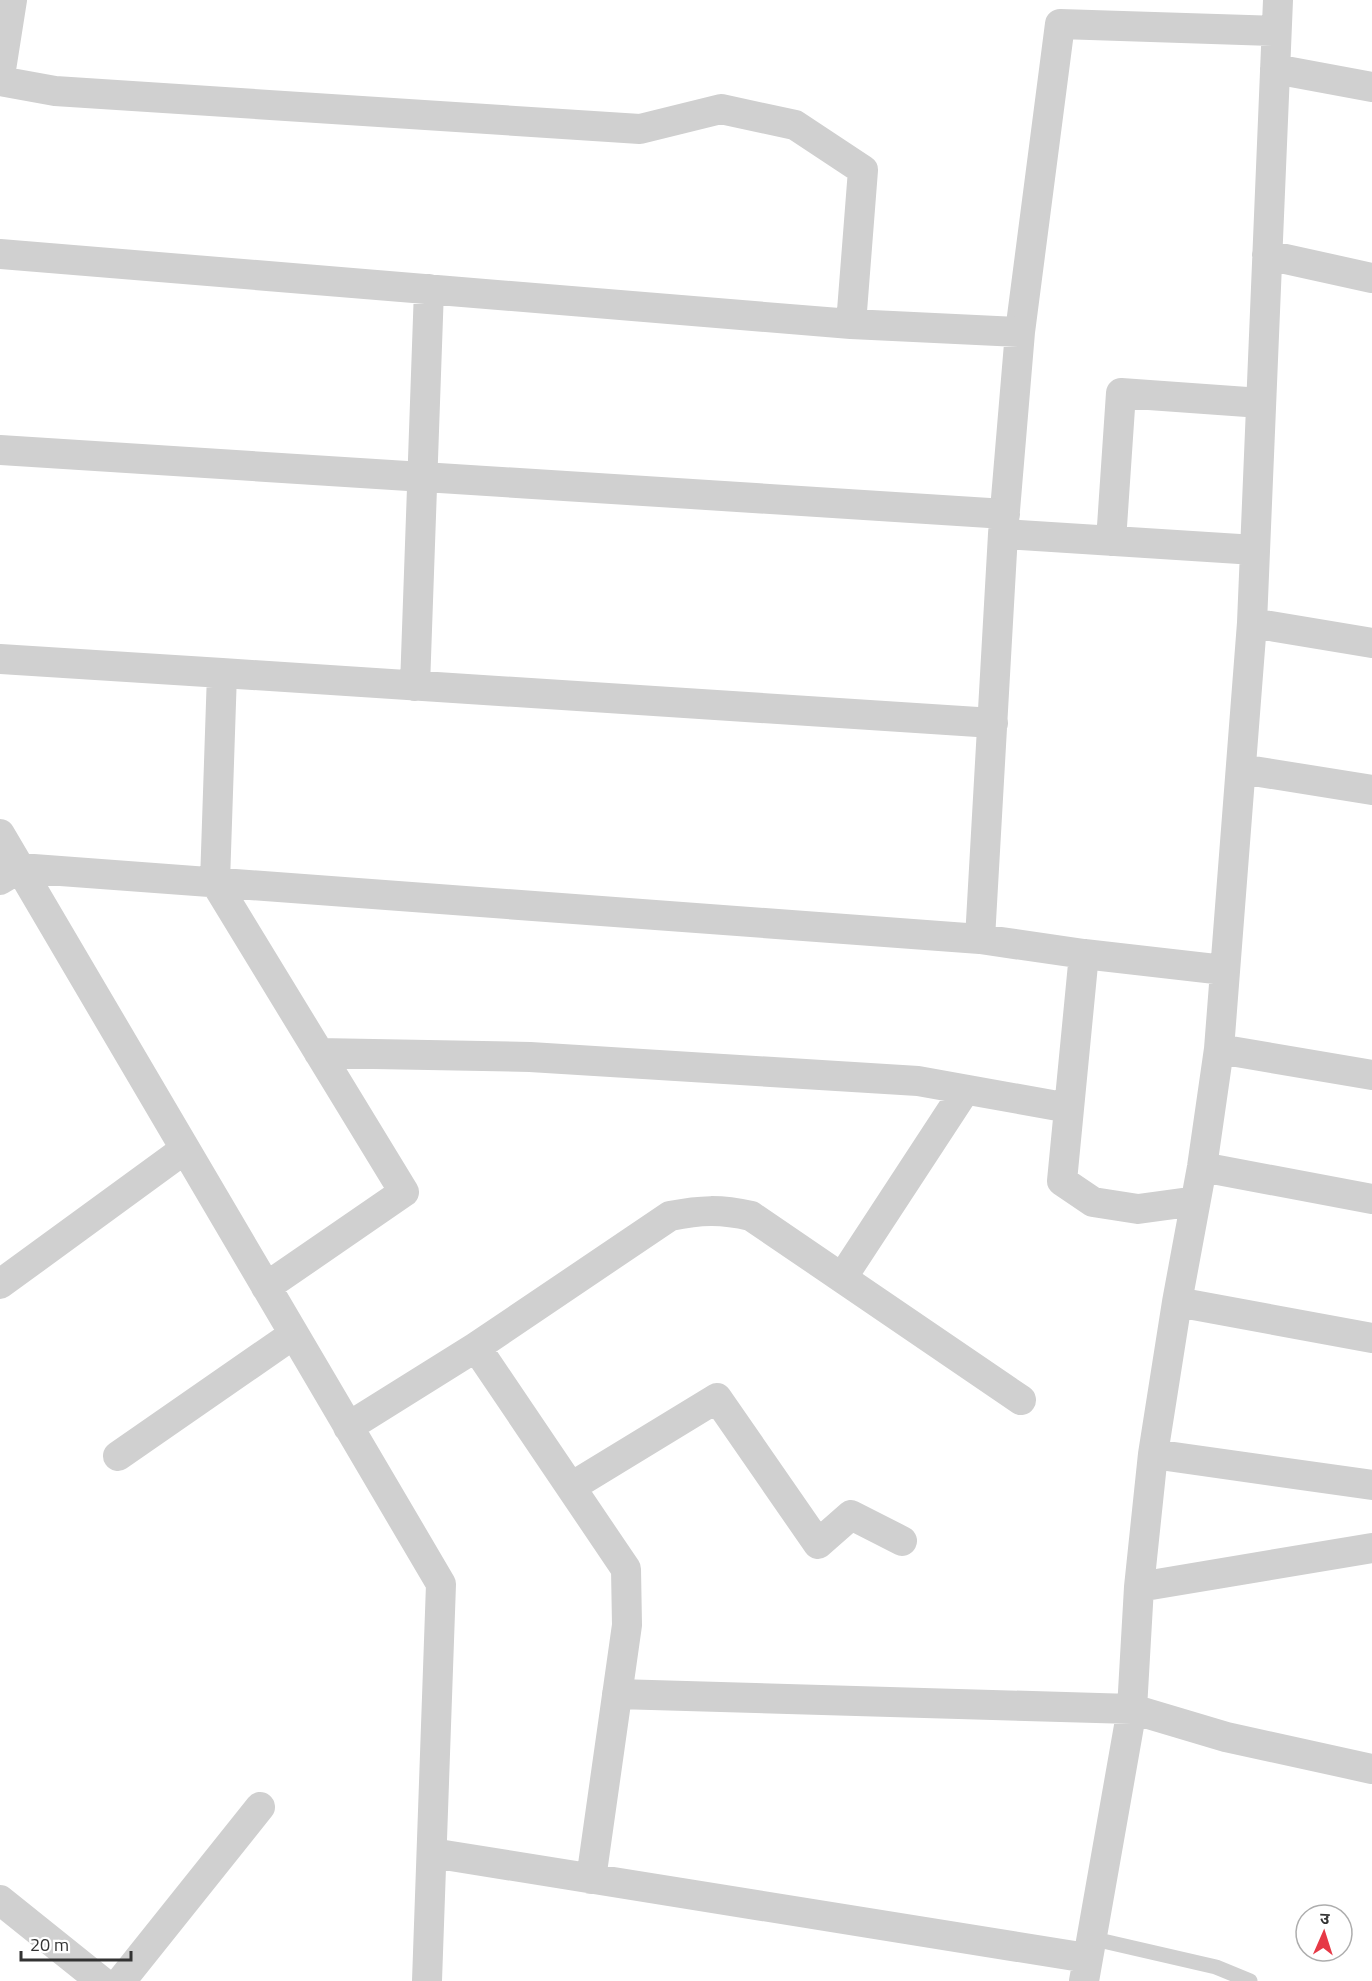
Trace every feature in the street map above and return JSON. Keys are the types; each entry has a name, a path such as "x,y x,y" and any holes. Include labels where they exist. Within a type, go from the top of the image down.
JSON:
{"street":[{"path":"0,76 12,0"},
{"path":"432,1853 1087,1959 1132,1708 1139,1587 1153,1454 1177,1302 1202,1167 1219,1049 1252,623 1278,0"},
{"path":"980,939 1004,524 1020,332 1060,24 1276,31"},
{"path":"1275,69 1372,87"},
{"path":"0,81 55,91 640,129 721,109 795,125 863,170 852,324"},
{"path":"0,254 852,324 1020,332"},
{"path":"1268,255 1372,278"},
{"path":"415,686 429,289"},
{"path":"1111,541 1121,393 1261,403"},
{"path":"0,450 422,477 1004,524 1111,541 1255,549"},
{"path":"1252,623 1372,644"},
{"path":"0,659 993,723"},
{"path":"222,673 215,882 404,1192 266,1287"},
{"path":"1241,769 1372,790"},
{"path":"0,834 10,874 185,1149 441,1584 427,1981"},
{"path":"10,874 215,882 980,939 1224,970"},
{"path":"1084,954 1062,1181 1093,1202 1137,1209 1195,1203"},
{"path":"1219,1049 1372,1075"},
{"path":"319,1053 542,1057 918,1081 1070,1108"},
{"path":"842,1278 965,1090"},
{"path":"0,1284 185,1149"},
{"path":"1202,1167 1372,1199"},
{"path":"348,1427 476,1347 670,1216 700,1210 725,1210 751,1216 1021,1400"},
{"path":"1177,1302 1372,1338"},
{"path":"118,1456 294,1334"},
{"path":"476,1347 626,1569 627,1625 591,1879"},
{"path":"571,1487 717,1398 818,1544 851,1515 902,1541"},
{"path":"1153,1454 1372,1485"},
{"path":"1139,1587 1372,1548"},
{"path":"617,1694 1132,1708 1226,1737 1372,1769"},
{"path":"121,1981 260,1807"},
{"path":"0,1900 101,1981"}],"lane":[{"path":"1087,1959 1216,1967 1250,1981"}]}
